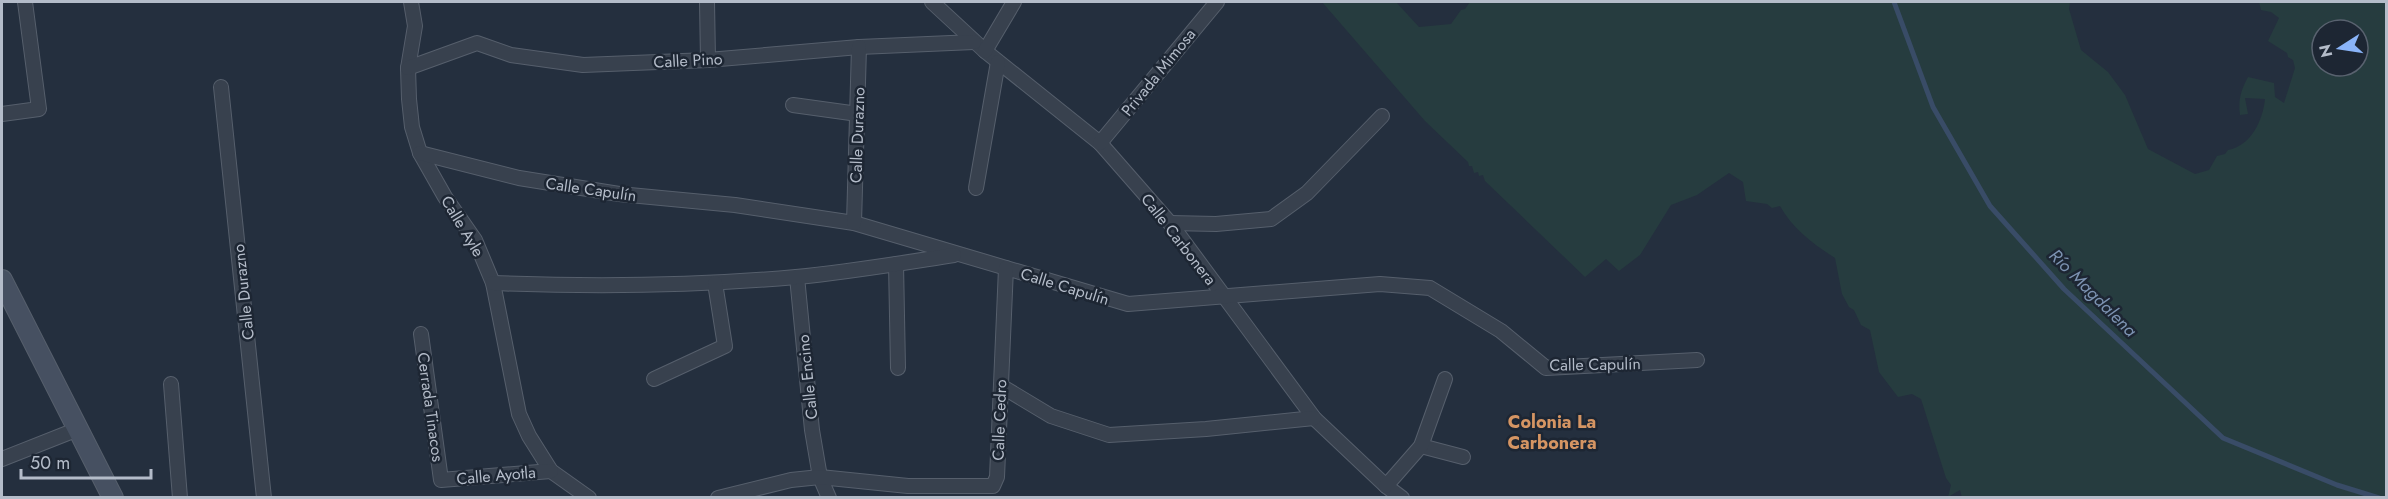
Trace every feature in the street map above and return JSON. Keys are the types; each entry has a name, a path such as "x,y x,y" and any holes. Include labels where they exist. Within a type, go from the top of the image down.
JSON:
{"main road":[{"path":"2,280 113,498"}],"street":[{"path":"2,114 39,109 24,2"},
{"name":"Calle Ayle","path":"411,2 415,26 408,68 412,127 420,153 445,197 475,240 494,283 519,414 529,436 551,471 590,498"},
{"path":"707,2 708,60"},
{"name":"Calle Carbonera","path":"932,2 979,47 1100,143 1170,223 1314,418 1386,486 1402,498"},
{"path":"979,47 1014,2"},
{"name":"Privada Mimosa","path":"1100,143 1217,2"},
{"name":"Calle Pino","path":"408,68 477,43 511,54 583,65 708,60 859,47 979,47"},
{"name":"Calle Durazno","path":"854,223 859,47"},
{"path":"976,188 998,62"},
{"name":"Calle Durazno","path":"221,87 264,498"},
{"path":"793,105 858,114"},
{"path":"1170,223 1216,224 1271,219 1307,193 1382,116"},
{"name":"Calle Capulín","path":"420,153 519,178 619,194 735,205 854,223 1128,304 1380,285 1430,288 1501,331 1546,368 1697,360"},
{"path":"494,283 591,287 715,283 797,277 960,254"},
{"path":"896,264 898,368"},
{"name":"Calle Cedro","path":"912,492 993,486 997,477 1006,268"},
{"name":"Calle Encino","path":"797,277 820,477 829,498"},
{"path":"654,379 725,346 715,283"},
{"name":"Cerrada Tinacos","path":"421,334 441,480"},
{"path":"1386,486 1421,446 1445,379"},
{"path":"171,384 180,498"},
{"path":"1001,386 1051,416 1109,435 1206,429 1314,418"},
{"path":"2,459 78,429"},
{"path":"1421,446 1463,457"},
{"name":"Calle Ayotla","path":"441,480 551,471"},
{"path":"718,498 791,480 820,477 912,492"}],"green space":[{"path":"1322,2 1396,2 1419,27 1451,24 1470,2 2070,2 2069,9 2081,50 2108,72 2125,95 2148,149 2195,174 2209,170 2217,156 2236,148 2254,131 2262,115 2265,99 2245,98 2248,114 2240,115 2241,95 2248,77 2274,83 2275,97 2284,103 2295,68 2293,60 2288,57 2287,53 2268,41 2279,18 2271,12 2261,10 2259,2 2386,2 2386,497 1962,498 1960,490 1948,497 1951,485 1946,478 1921,399 1912,394 1898,397 1879,372 1870,330 1861,325 1854,310 1849,307 1842,294 1835,258 1804,235 1780,206 1772,208 1767,204 1746,201 1743,182 1729,173 1697,195 1671,205 1640,255 1619,271 1606,259 1585,277 1485,181 1483,175 1479,176 1478,172 1474,173 1468,162 1425,121"}],"waterway":[{"name":"Río Magdalena","path":"1894,2 1933,107 1990,206 2064,289 2223,438 2337,485 2379,498"}],"district":[{"name":"Colonia La Carbonera","path":"1552,432"}]}
